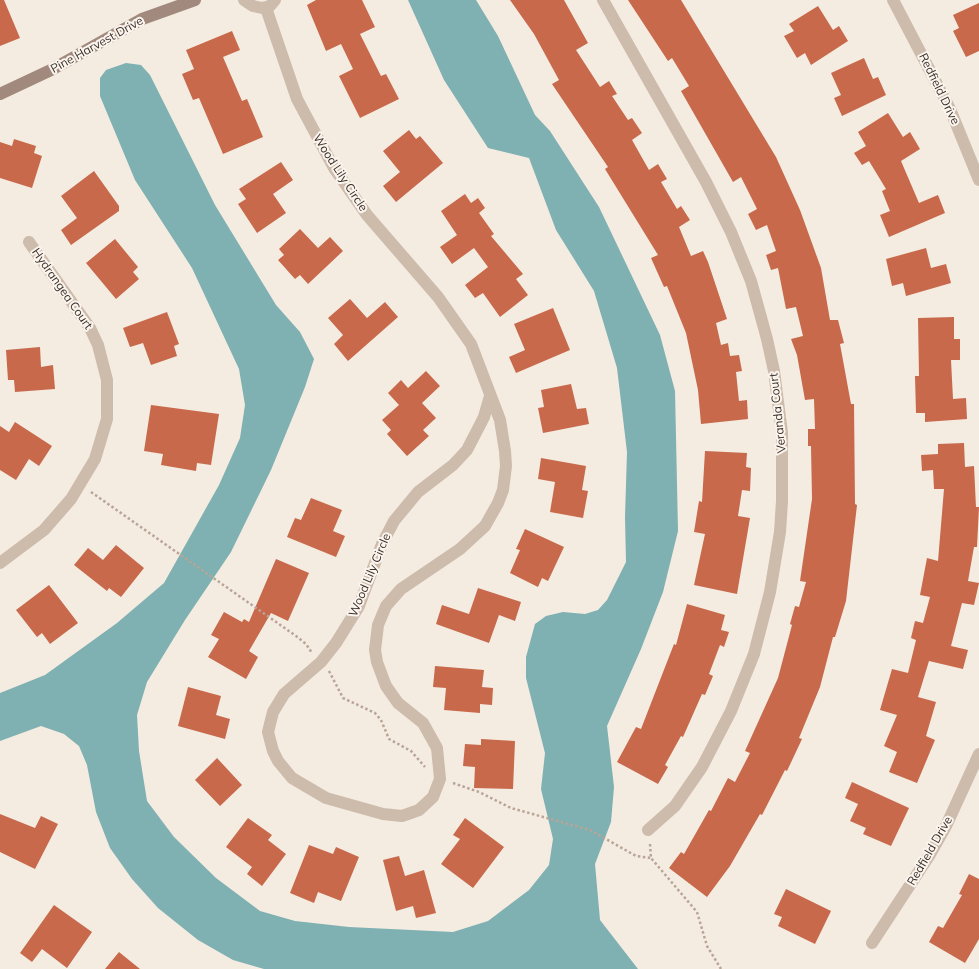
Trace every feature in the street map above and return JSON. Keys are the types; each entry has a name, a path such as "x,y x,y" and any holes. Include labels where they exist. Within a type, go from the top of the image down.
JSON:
{"street":[{"name":"Pine Harvest Drive","path":"0,94 51,70 142,19 195,0"},
{"name":"Wood Lily Circle","path":"244,0 258,8 271,4 297,99 322,149 367,216 438,297 462,329 479,362 500,420 505,451 505,476 498,503 485,526 468,542 416,578 394,596 382,614 376,638 377,662 386,686 398,703 416,716 428,730 438,753 440,779 433,797 428,804 411,814 392,816 326,798 292,778 273,752 268,732 270,721 284,694 321,662 343,632 359,606 382,544 394,521 418,492 453,465 467,450 484,417 490,396"},
{"name":"Veranda Court","path":"603,0 706,182 731,232 750,281 767,340 779,402 782,433 783,492 780,532 770,592 754,654 731,712 702,767 675,806 648,830"},
{"name":"Redfield Drive","path":"893,0 950,109 979,180"},
{"name":"Hydrangea Court","path":"0,563 44,530 81,485 95,459 107,419 108,399 104,363 90,328 29,242"},
{"name":"Redfield Drive","path":"872,943 930,856 979,754"}],"path":[{"path":"81,485 306,644 328,668 343,698 375,712 389,738 411,751 426,769 440,779 479,792 522,812 590,830 640,858 651,858"},
{"path":"648,830 651,858 697,912 707,946 721,969"}],"water":[{"path":"408,0 476,0 498,36 535,115 550,131 599,207 660,335 675,391 678,531 663,592 641,649 607,726 614,787 611,822 595,864 600,920 638,969 264,969 233,960 198,940 158,908 132,879 110,848 96,812 87,765 79,746 64,734 41,726 0,741 0,693 45,675 117,623 164,583 219,485 240,438 245,405 239,369 192,268 135,180 100,96 100,78 106,70 126,63 141,65 150,75 215,205 276,305 300,332 314,359 305,387 271,470 231,552 185,620 147,682 137,715 139,751 147,801 174,837 216,878 260,911 295,921 349,927 453,932 488,921 529,890 549,865 553,839 541,789 545,753 526,678 526,657 535,624 546,616 563,612 585,614 598,610 607,600 626,562 627,452 617,368 594,291 556,230 529,158 488,148 444,80"}],"building":[{"path":"0,0 4,0 20,38 0,46"},
{"path":"316,0 362,0 375,27 360,34 381,76 386,74 399,99 360,118 339,76 353,69 341,44 326,51 307,5"},
{"path":"510,0 564,0 588,43 576,50 600,87 609,81 617,94 612,96 628,120 632,118 642,133 632,140 649,170 658,164 667,179 661,182 677,209 681,206 690,220 679,227 691,256 703,251 708,262 727,319 716,323 721,345 728,343 730,356 739,355 742,371 736,372 739,401 747,400 748,419 701,424 698,390 686,333 667,286 664,287 651,258 658,255 605,169 608,167 552,84 559,80 534,34"},
{"path":"628,0 681,0 776,157 800,210 821,268 830,320 838,320 844,343 840,344 851,404 854,404 855,504 857,505 846,601 835,637 833,637 820,687 799,738 802,739 787,771 785,770 762,815 760,814 730,866 707,897 669,868 681,852 684,854 709,810 711,811 728,778 735,782 750,753 745,751 778,678 795,606 799,607 806,582 800,581 812,499 811,446 808,446 808,429 815,429 814,399 805,400 797,355 791,339 803,336 796,307 786,309 778,268 771,270 766,255 776,251 767,225 756,230 748,214 757,209 741,177 733,182 681,91 689,86 672,58 668,61"},
{"path":"979,3 979,51 966,57 953,31 959,28 953,15"},
{"path":"818,6 833,30 839,26 848,41 811,65 805,53 797,58 784,36 794,31 789,24"},
{"path":"232,31 240,50 223,57 242,101 247,99 263,137 223,154 199,98 193,100 182,74 194,69 186,50"},
{"path":"864,58 873,79 878,77 886,95 842,116 834,98 841,95 831,73"},
{"path":"888,113 903,137 910,132 920,149 901,161 919,203 938,195 945,213 889,237 880,215 890,211 882,191 886,189 869,161 862,165 854,153 866,146 858,132"},
{"path":"409,130 416,139 420,136 443,163 396,202 383,186 400,172 383,151"},
{"path":"14,139 36,146 34,153 42,156 32,188 0,178 0,142 12,146"},
{"path":"281,162 293,180 273,194 286,213 257,233 238,204 246,199 239,189"},
{"path":"94,171 119,206 119,211 71,245 61,230 77,218 61,196"},
{"path":"465,194 471,203 478,198 485,208 479,213 494,234 491,236 523,274 516,279 528,295 500,317 483,293 475,298 465,285 488,267 474,248 452,264 440,247 457,235 441,211"},
{"path":"300,229 318,248 330,237 343,251 308,284 300,275 295,279 278,260 284,255 279,249"},
{"path":"115,239 138,267 133,272 139,279 116,299 86,263"},
{"path":"926,248 931,268 946,264 951,283 906,296 903,283 892,286 886,259"},
{"path":"350,299 367,318 385,302 398,317 348,361 334,344 343,335 328,318"},
{"path":"553,308 570,350 516,373 509,357 525,350 514,324"},
{"path":"167,312 179,344 174,346 177,356 151,365 143,343 130,347 123,328"},
{"path":"954,317 954,339 960,339 960,360 951,360 953,399 966,398 967,419 925,422 925,413 916,413 915,376 919,376 918,318"},
{"path":"40,347 41,367 53,365 55,389 15,392 14,380 8,380 6,350"},
{"path":"426,371 440,386 422,403 436,418 423,430 429,436 407,456 387,434 391,430 382,420 399,405 388,393 401,380 408,388"},
{"path":"571,384 577,409 586,408 589,424 543,433 538,408 544,407 541,390"},
{"path":"151,405 219,414 211,465 197,463 196,471 161,465 163,454 144,451"},
{"path":"15,422 52,446 39,466 29,459 16,480 0,470 0,426 9,432"},
{"path":"964,443 965,467 974,466 976,507 979,507 977,547 974,547 968,581 979,583 974,605 962,603 951,646 968,650 963,669 929,661 918,697 936,702 926,736 935,740 917,783 889,772 897,752 884,746 897,715 880,710 892,669 908,673 916,640 911,638 915,621 923,623 930,597 920,595 927,558 938,561 944,489 934,489 933,470 922,471 921,455 938,454 938,444"},
{"path":"705,451 747,453 746,467 751,468 750,491 742,490 738,516 750,518 737,594 694,585 705,534 694,532 699,501 702,502"},
{"path":"541,458 586,466 582,490 588,491 583,518 550,512 555,482 538,479"},
{"path":"311,498 342,510 333,531 345,536 336,557 287,537 295,518 301,520"},
{"path":"525,529 564,547 548,581 542,578 538,587 510,573 520,550 516,549"},
{"path":"116,545 144,568 121,597 109,588 107,591 74,565 88,548 103,560"},
{"path":"276,559 309,573 288,621 271,613 249,651 258,657 246,679 208,657 219,639 211,635 224,612 242,622 244,619 249,622"},
{"path":"49,585 78,623 50,644 42,633 37,637 16,610"},
{"path":"478,588 521,602 515,621 499,615 489,643 436,624 442,605 469,614"},
{"path":"687,604 725,615 721,630 729,632 724,647 720,645 709,674 713,676 705,695 702,694 683,737 681,736 665,765 668,767 658,784 617,762 636,727 641,729 674,644 676,645"},
{"path":"435,666 484,670 482,687 493,688 492,705 480,704 480,713 444,710 446,688 433,687"},
{"path":"188,687 221,696 216,715 230,719 225,739 178,726"},
{"path":"481,739 515,741 513,789 474,788 475,767 463,766 465,744 481,745"},
{"path":"217,758 242,785 220,806 195,780"},
{"path":"852,782 909,808 891,846 863,834 866,828 850,821 858,804 845,798"},
{"path":"0,814 35,828 41,816 58,824 35,869 0,852"},
{"path":"248,818 272,835 268,840 286,854 262,886 247,874 252,867 226,847"},
{"path":"465,818 504,847 473,888 441,864 460,839 453,835"},
{"path":"309,845 333,854 336,847 359,857 341,901 318,892 314,903 290,893"},
{"path":"399,856 405,876 424,870 436,913 416,918 413,906 396,911 383,860"},
{"path":"969,874 979,879 979,939 965,963 929,942 938,926 943,928 962,895 959,894"},
{"path":"786,889 831,911 815,944 778,926 782,917 774,914"},
{"path":"54,905 92,932 67,968 42,949 32,962 20,953"},
{"path":"119,952 140,969 105,969"}]}
